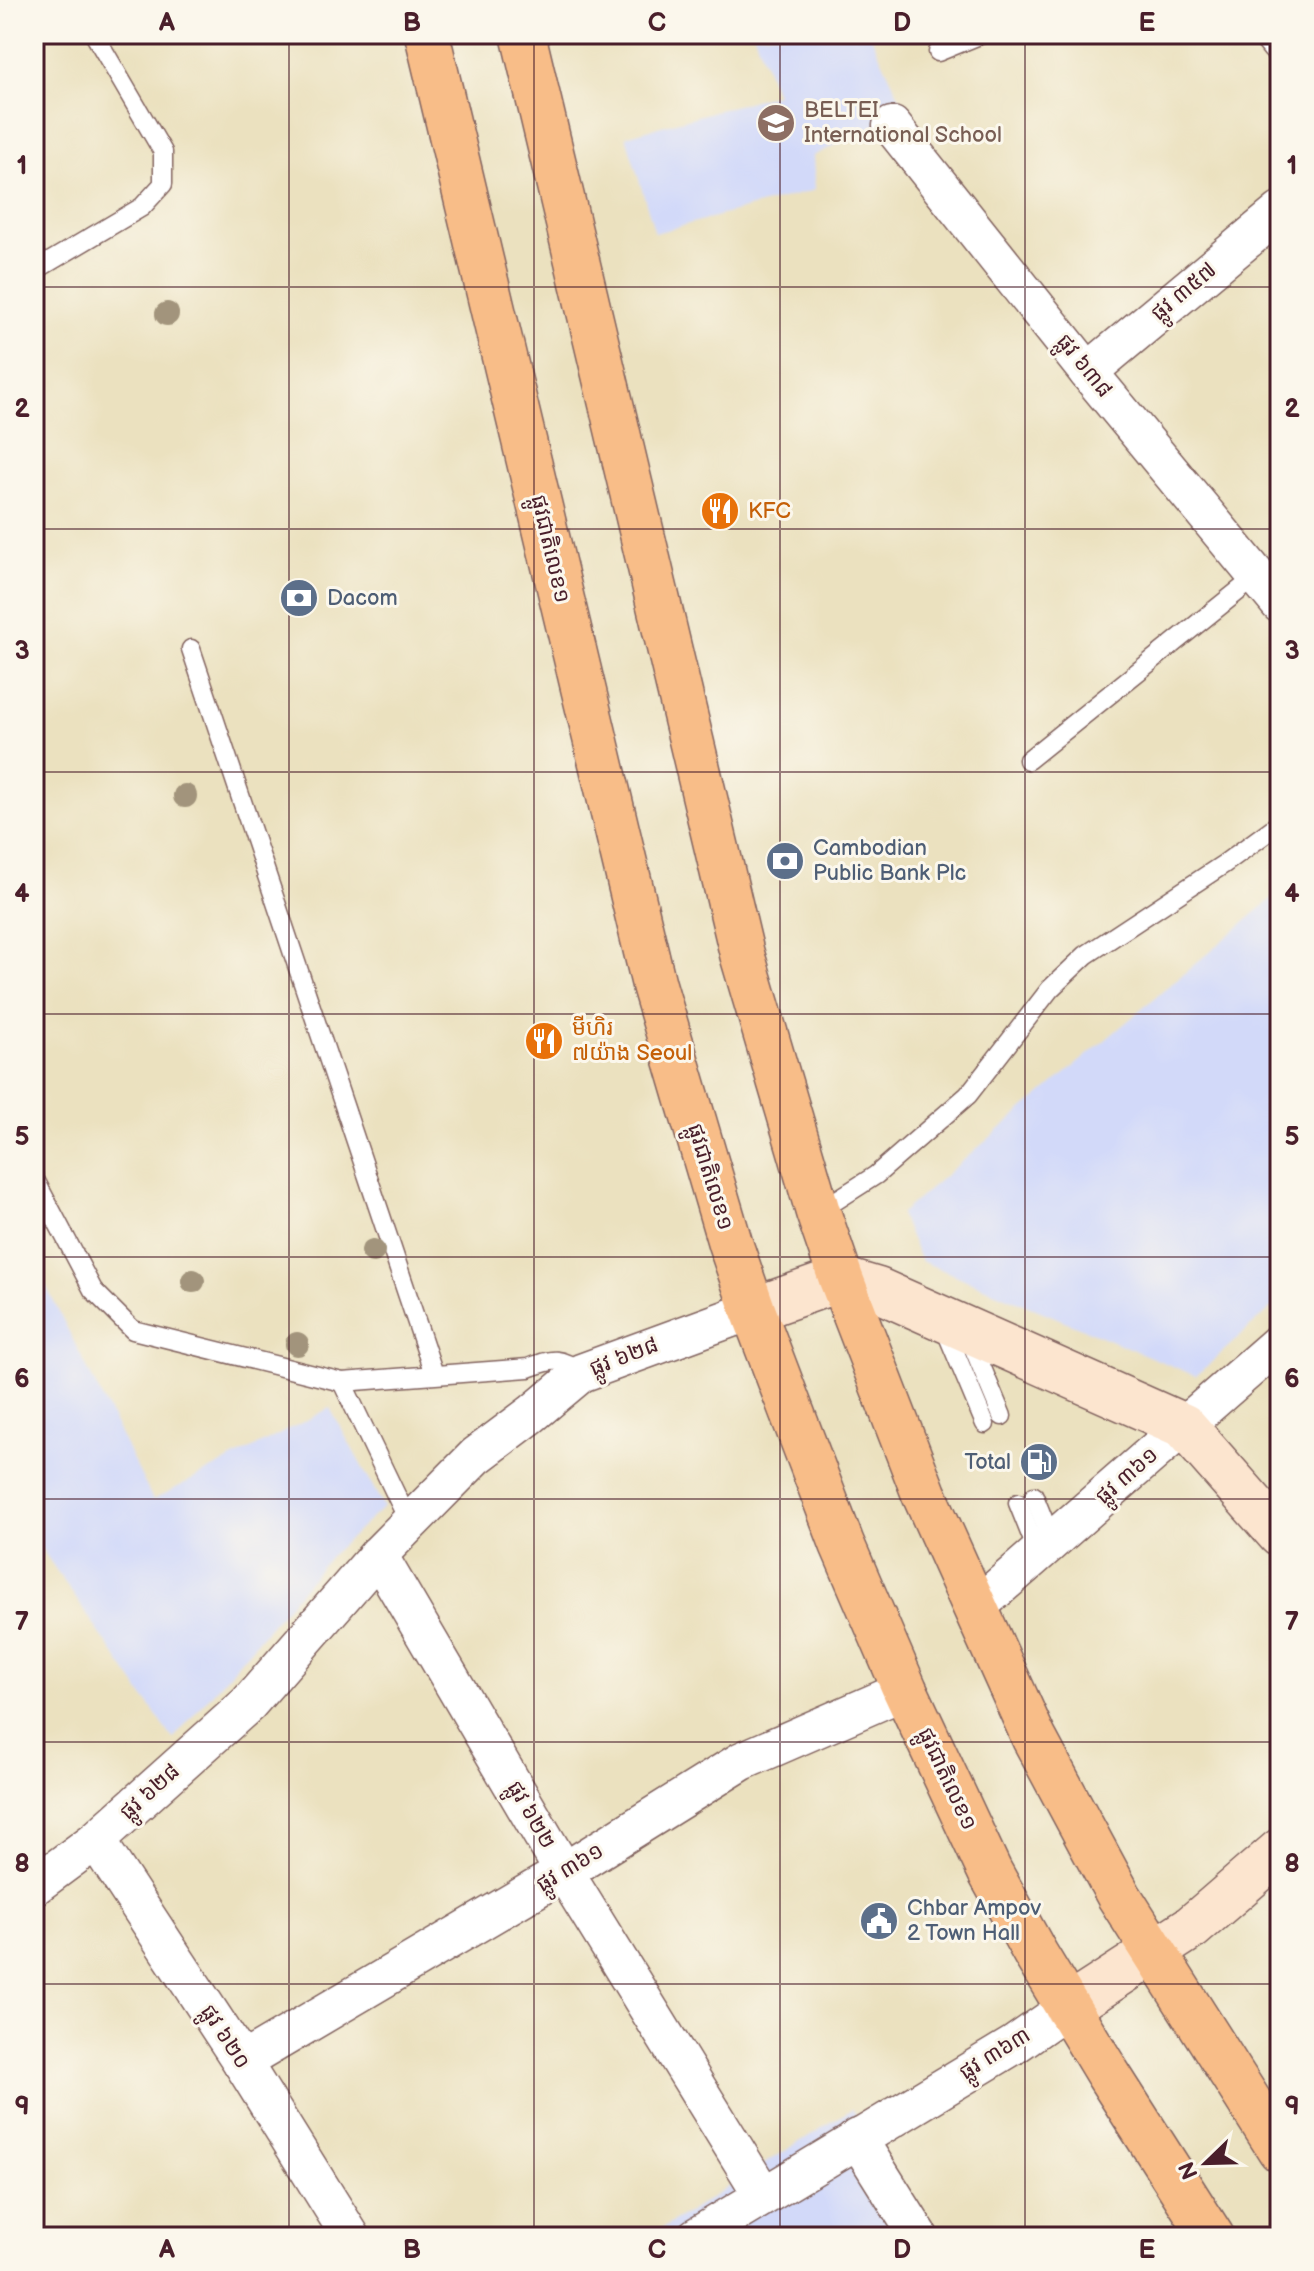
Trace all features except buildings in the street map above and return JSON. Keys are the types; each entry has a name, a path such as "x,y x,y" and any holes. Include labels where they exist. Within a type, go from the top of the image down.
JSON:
{"highway":[{"name":"ផ្លូវជាតិលេខ១","path":"427,34 654,985 725,1228 753,1310 842,1544 905,1690 990,1872 1067,2008 1212,2237"},
{"path":"523,34 742,954 818,1212 841,1279 919,1481 1040,1751 1119,1896 1280,2150"}],"street":[{"path":"1272,34 1280,44"},
{"name":"ផ្លូវ ៦៣៨","path":"892,126 1088,372 1268,590"},
{"name":"ផ្លូវ ៣៥៧","path":"1088,372 1280,212"},
{"name":"ផ្លូវ ៦២៨","path":"34,1886 96,1840 248,1704 409,1522 476,1456 581,1373 841,1279"},
{"path":"841,1279 878,1290 1184,1426 1280,1535"},
{"name":"ផ្លូវ ៣៦១","path":"974,1609 1280,1342"},
{"name":"ផ្លូវ ៦២២","path":"378,1555 564,1872 763,2195"},
{"name":"ផ្លូវ ៣៦១","path":"242,2062 564,1872 742,1761 905,1690"},
{"name":"ផ្លូវ ៦២០","path":"96,1840 242,2062 351,2237"},
{"name":"ផ្លូវ ៣៦៣","path":"696,2237 1014,2045 1154,1953 1192,1927 1280,1851"},
{"path":"857,2138 919,2237"}],"lane":[{"path":"34,271 142,207 163,184 163,152 94,34"},
{"path":"938,52 982,34"},
{"path":"1028,760 1268,590"},
{"path":"191,649 434,1374"},
{"path":"818,1212 876,1175 968,1095 1050,989 1086,955 1280,823"},
{"path":"34,1178 93,1290 133,1330 342,1382 528,1368 551,1360 566,1361 581,1373"},
{"path":"953,1324 993,1420 953,1324"},
{"path":"342,1382 409,1522"},
{"path":"1026,1500 1045,1547"}],"shaded area":[{"name":"BELTEI International School","path":"754,34 870,34 906,111 813,156 815,190 655,233 626,136 776,94"},
{"path":"1280,892 1280,1300 1196,1376 921,1261 900,1214"},
{"path":"34,1262 153,1500 330,1408 384,1507 332,1554 173,1739 34,1538"},
{"path":"852,2109 935,2237 649,2237"}],"place":[{"name":"BELTEI International School","path":"776,123"},
{"name":"KFC","path":"720,511"},
{"name":"Dacom","path":"299,598"},
{"name":"Cambodian Public Bank Plc","path":"785,861"},
{"name":"មីហិរ ៧យ៉ាង Seoul","path":"544,1041"},
{"name":"Total","path":"1039,1462"},
{"name":"Chbar Ampov 2 Town Hall","path":"879,1921"}]}
